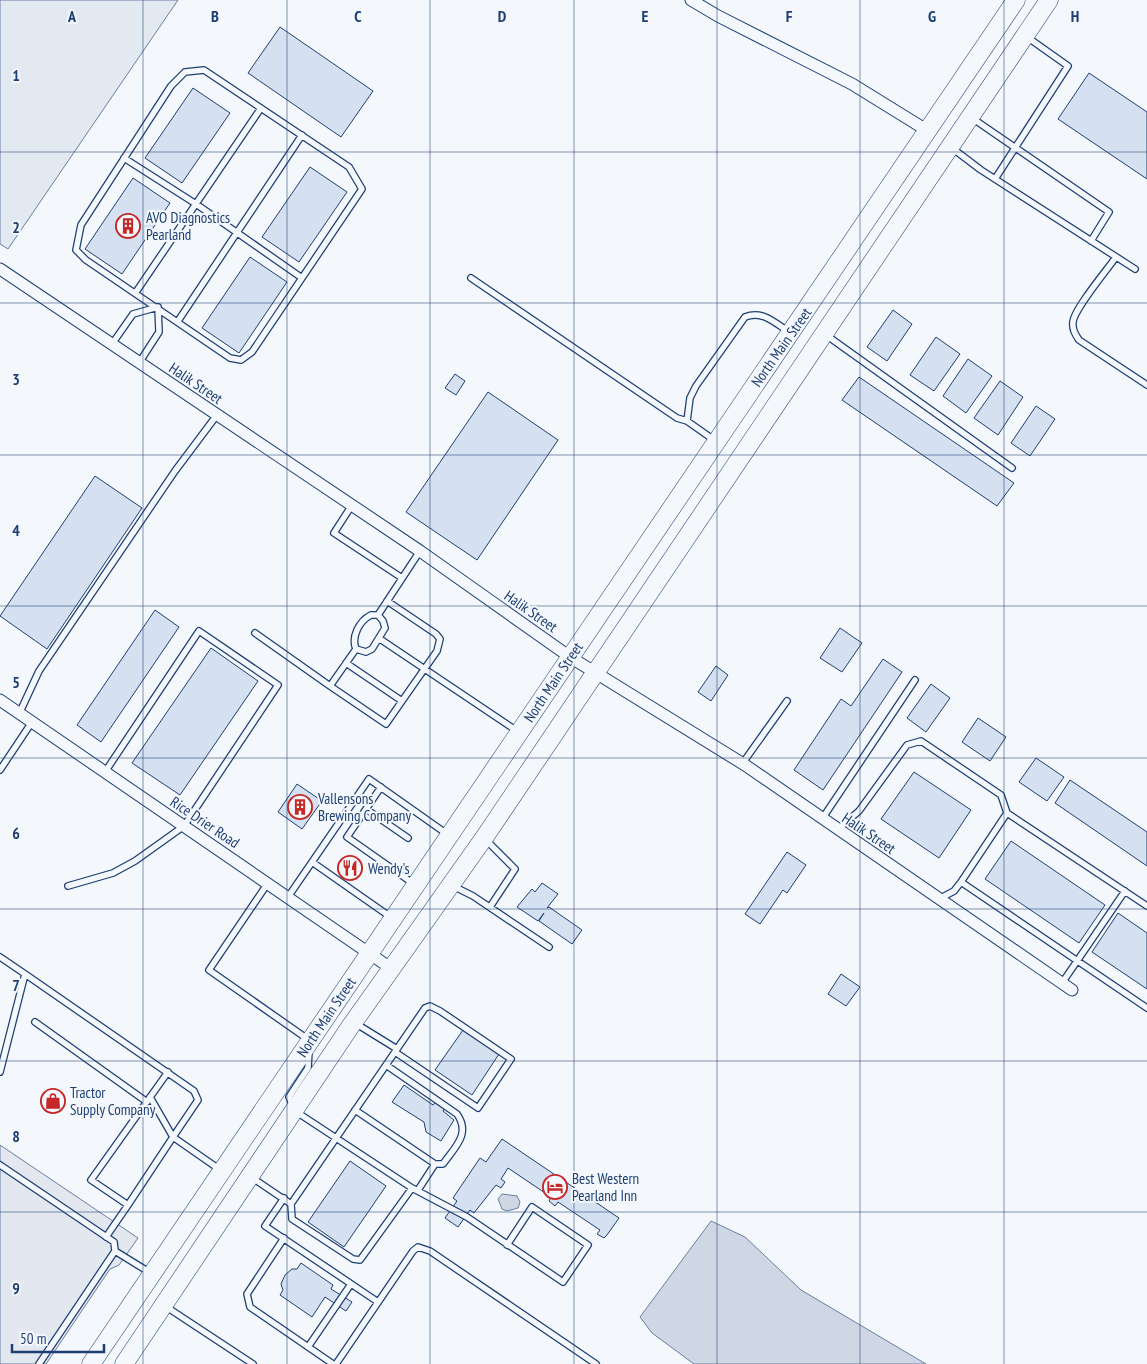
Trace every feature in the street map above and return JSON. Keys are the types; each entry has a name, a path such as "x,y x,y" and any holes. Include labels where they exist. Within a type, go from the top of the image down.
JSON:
{"main road":[{"name":"North Main Street","path":"90,1364 1016,0"},
{"name":"North Main Street","path":"124,1364 354,1022 484,838 1049,0"},
{"path":"928,131 951,147"},
{"path":"716,441 740,457"}],"street":[{"path":"692,0 852,84 928,131"},
{"name":"Halik Street","path":"0,269 420,551 570,657 742,764 1072,990"},
{"name":"Rice Drier Road","path":"0,700 392,968"}],"lane":[{"path":"994,179 1068,66 1026,36"},
{"path":"204,70 302,136 349,167 362,190 252,352 241,360 230,358 136,292 86,260 76,250 81,225 171,86 184,72 204,70"},
{"path":"136,292 260,108"},
{"path":"971,117 1109,212 1091,241"},
{"path":"178,321 302,136"},
{"path":"951,147 994,179 1135,269"},
{"path":"124,158 196,204 302,278"},
{"path":"1116,257 1078,310 1073,320 1073,329 1079,340 1147,385"},
{"path":"471,278 677,418 687,421 716,441"},
{"path":"112,344 134,314 158,307"},
{"path":"139,363 159,332 158,307"},
{"path":"687,421 690,398 696,386 745,317 753,314 765,316 791,333"},
{"path":"824,334 1012,468"},
{"path":"19,714 39,671 175,471 217,415"},
{"path":"352,505 334,533 402,578"},
{"path":"330,686 356,649 354,636 365,618 378,615 420,551"},
{"path":"255,634 386,724 440,645 440,639 436,634 387,601"},
{"path":"356,649 366,652 372,649 380,639 385,628 383,621 378,615"},
{"path":"68,886 113,873 135,861 184,826 278,685 199,632 105,772"},
{"path":"380,639 518,733"},
{"path":"346,663 402,701"},
{"path":"822,819 915,680"},
{"path":"742,764 787,701"},
{"path":"0,770 32,722"},
{"path":"838,829 859,811 907,745 921,741 1001,795 1007,813 1147,906"},
{"path":"288,896 369,779 449,835"},
{"path":"381,787 347,837 415,885"},
{"path":"366,809 408,838"},
{"path":"939,899 954,891 1007,813"},
{"path":"484,838 515,868 490,907"},
{"path":"312,862 392,919"},
{"path":"961,882 1147,1008"},
{"path":"268,883 209,970 310,1040 308,1068 289,1097 295,1110 415,1189 448,1209 467,1217 507,1245 563,1282 588,1245 532,1207 507,1245"},
{"path":"451,885 490,907 549,947"},
{"path":"1062,983 1125,891"},
{"path":"0,957 168,1072 194,1091 198,1100 106,1237"},
{"path":"0,1072 25,974"},
{"path":"354,1022 396,1050 478,1108 511,1059 430,1006 425,1008 396,1050 291,1204 292,1219 353,1259 360,1260 435,1164"},
{"path":"35,1022 149,1099 173,1137 221,1170"},
{"path":"355,1110 435,1164 443,1164 463,1133 464,1124 457,1114 386,1065"},
{"path":"128,1205 91,1180 168,1072"},
{"path":"0,1165 114,1242 115,1252 39,1364"},
{"path":"251,1177 291,1204"},
{"path":"284,1198 265,1226 378,1302"},
{"path":"284,1238 247,1294 247,1300 250,1307 334,1364 413,1251 418,1247 596,1364"},
{"path":"115,1252 152,1274"},
{"path":"308,1347 351,1284"},
{"path":"163,1306 253,1364"}],"shaded area":[{"path":"0,0 178,0 8,249 0,244"},
{"path":"0,1145 138,1238 119,1265 110,1269 46,1364 0,1364"},
{"path":"502,1194 517,1196 520,1202 518,1208 507,1211 502,1209 498,1199"},
{"path":"711,1221 745,1237 801,1290 926,1364 694,1364 652,1333 640,1317"}],"building":[{"path":"280,27 373,91 341,137 248,73"},
{"path":"1089,73 1147,112 1147,179 1058,119"},
{"path":"193,88 230,113 182,183 145,158"},
{"path":"310,167 347,192 299,262 262,237"},
{"name":"AVO Diagnostics Pearland","path":"133,178 170,203 122,274 85,249"},
{"path":"250,257 287,282 239,353 202,328"},
{"path":"893,310 912,324 887,361 867,347"},
{"path":"936,337 960,354 934,391 910,375"},
{"path":"968,359 992,376 966,413 943,396"},
{"path":"455,374 465,381 456,395 445,388"},
{"path":"859,377 1014,483 997,506 842,400"},
{"path":"1000,381 1023,397 998,435 974,418"},
{"path":"488,392 558,440 477,560 406,512"},
{"path":"1036,406 1055,419 1030,456 1011,443"},
{"path":"95,476 142,508 47,649 0,616"},
{"path":"155,610 179,627 101,742 77,725"},
{"path":"840,628 862,643 842,672 820,658"},
{"path":"211,648 258,681 180,795 132,763"},
{"path":"883,659 902,672 823,790 794,770 841,699 851,706"},
{"path":"716,666 728,675 711,701 698,692"},
{"path":"931,684 950,698 926,732 907,718"},
{"path":"978,718 1006,737 990,761 962,742"},
{"path":"1036,758 1064,777 1047,801 1019,782"},
{"path":"914,772 971,810 939,858 881,819"},
{"path":"1070,780 1147,832 1147,866 1055,803"},
{"name":"Vallensons Brewing Company","path":"297,784 322,801 302,829 278,812"},
{"path":"1011,841 1105,905 1079,943 985,879"},
{"path":"787,852 806,865 787,893 783,890 760,924 745,914"},
{"path":"542,883 558,894 547,908 549,907 582,930 572,944 539,921 544,913 538,921 517,907 532,889 535,892"},
{"path":"1118,913 1147,933 1147,989 1092,952"},
{"path":"841,974 860,987 846,1006 828,994"},
{"path":"463,1030 499,1054 472,1095 435,1070"},
{"path":"404,1085 433,1105 436,1102 445,1108 443,1111 454,1120 441,1141 426,1132 424,1122 392,1102"},
{"name":"Best Western Pearland Inn","path":"502,1139 619,1218 607,1235 604,1238 597,1234 600,1230 558,1202 555,1206 549,1201 551,1197 508,1168 501,1179 505,1182 501,1188 496,1185 474,1213 470,1210 458,1227 445,1218 457,1201 453,1198 480,1158 486,1162"},
{"path":"350,1161 386,1186 344,1247 308,1222"},
{"path":"301,1263 333,1285 331,1289 352,1302 346,1311 325,1297 312,1317 280,1295 283,1290 281,1284 285,1275 292,1269 297,1269"}],"place":[{"name":"AVO Diagnostics Pearland","path":"128,226"},
{"name":"Vallensons Brewing Company","path":"300,807"},
{"name":"Wendy's","path":"350,868"},
{"name":"Tractor Supply Company","path":"53,1101"},
{"name":"Best Western Pearland Inn","path":"555,1187"}]}
